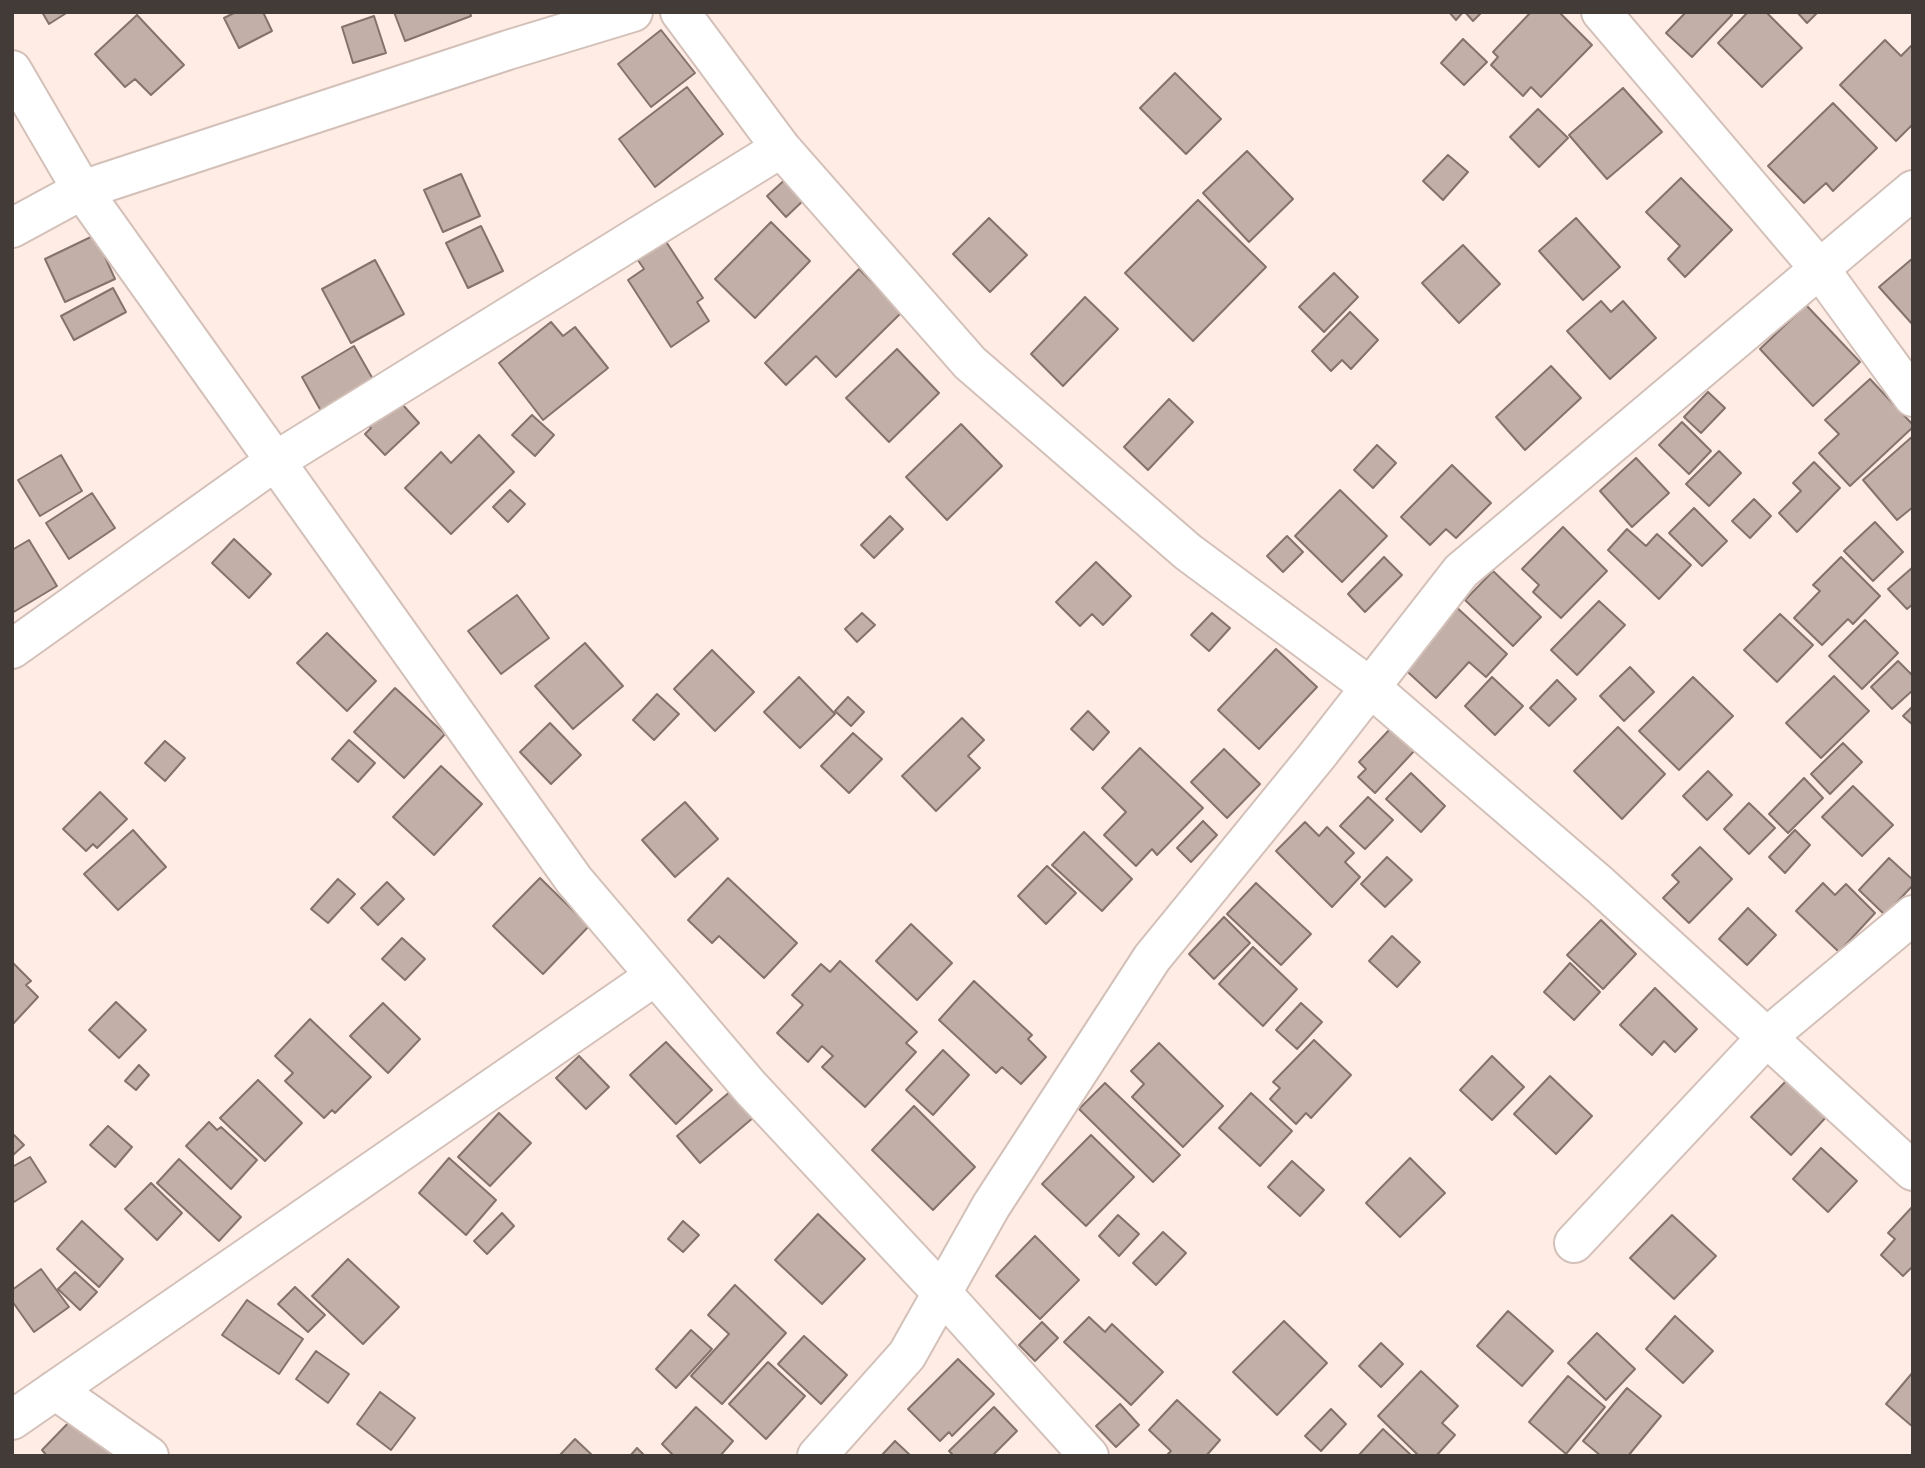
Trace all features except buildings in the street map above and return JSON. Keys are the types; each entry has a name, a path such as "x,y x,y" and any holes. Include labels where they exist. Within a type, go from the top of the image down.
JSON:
{"street":[{"path":"12,228 82,190 508,50 633,12"},
{"path":"680,12 781,148 970,363 1188,552 1370,687 1600,885 1913,1171"},
{"path":"1601,12 1819,268 1913,397"},
{"path":"12,70 82,190 573,880 750,1087 1089,1456"},
{"path":"12,649 274,462 781,148"},
{"path":"817,1456 907,1355 990,1206 1153,958 1316,757 1461,571 1913,190"},
{"path":"1574,1243 1767,1037 1913,915"},
{"path":"12,1420 656,976"},
{"path":"55,1390 149,1456"}]}
